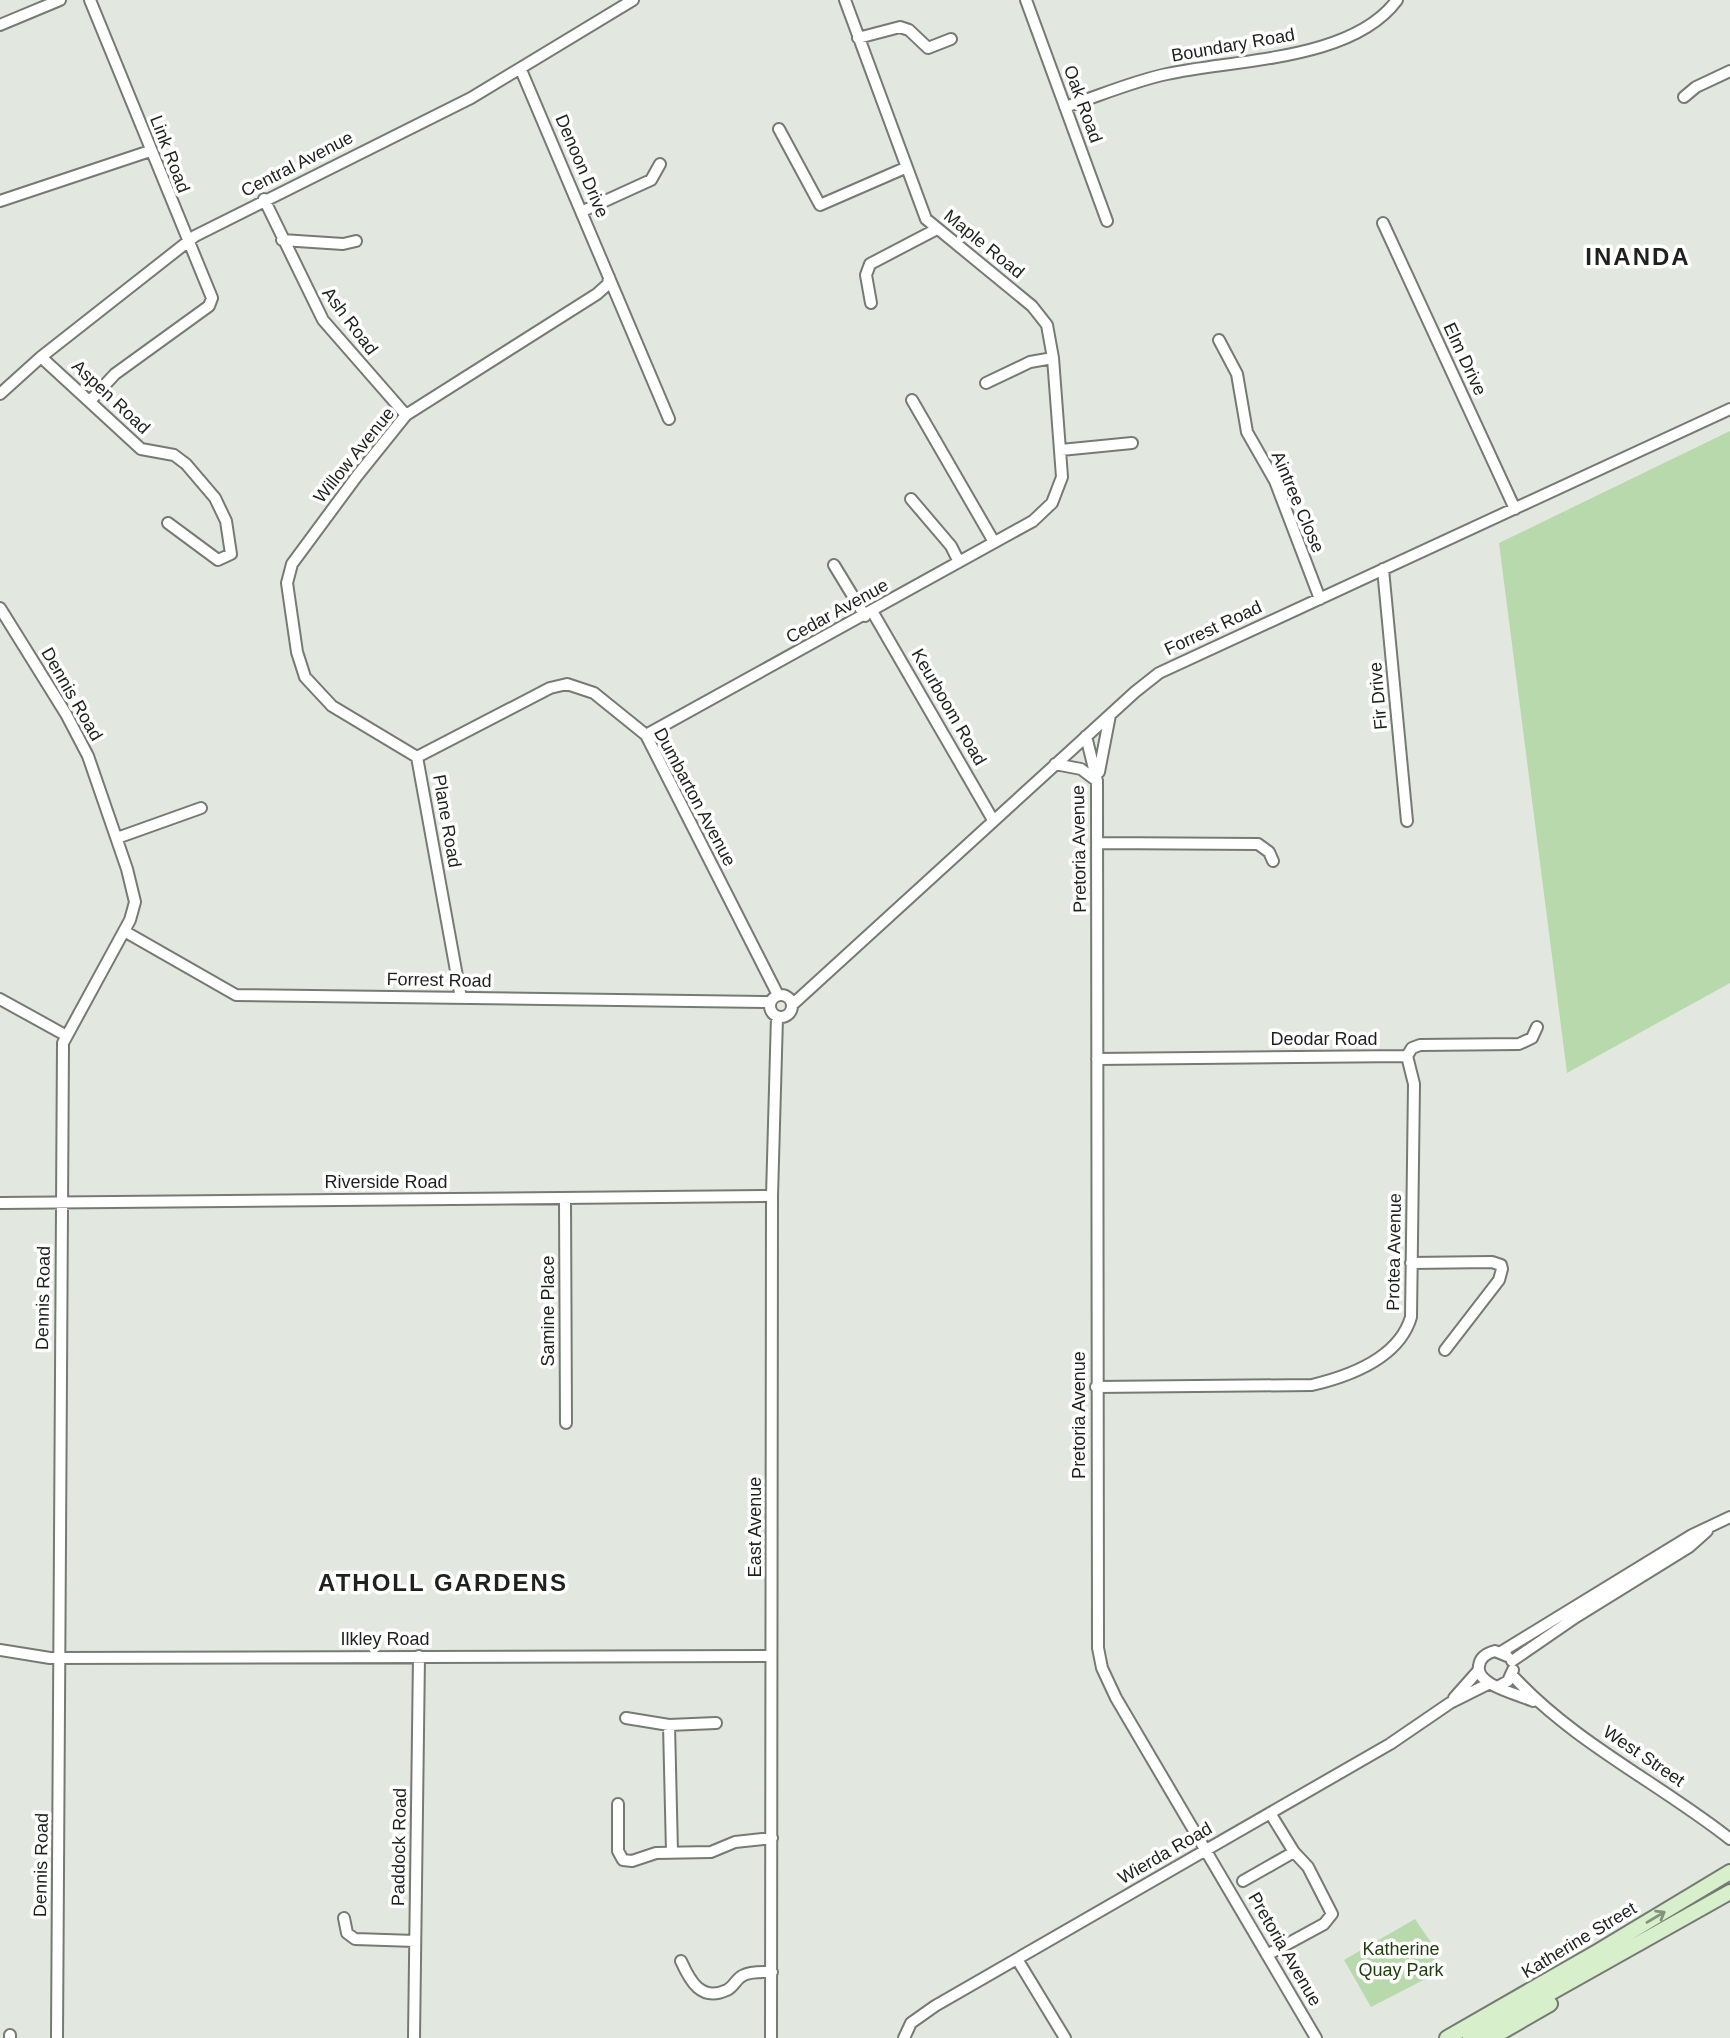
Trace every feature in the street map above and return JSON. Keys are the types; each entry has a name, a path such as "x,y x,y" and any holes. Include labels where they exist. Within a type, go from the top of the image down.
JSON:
{"main road":[{"name":"Katherine Street","path":"1447,2038 1588,1958 1730,1872"},
{"path":"1470,2038 1730,1892"},
{"path":"1492,2038 1730,1899"}],"street":[{"path":"0,25 60,0"},
{"name":"Link Road","path":"90,0 186,243 212,298 209,306 115,374 90,401"},
{"name":"Central Avenue","path":"0,394 41,357 186,243 264,200 406,131 521,70 633,0"},
{"name":"Maple Road","path":"845,0 921,211 936,230 1039,313 1050,334 1061,450 1060,486 1043,513"},
{"name":"Oak Road","path":"1026,0 1107,221"},
{"name":"Boundary Road","path":"1065,107 1166,74 1256,62 1298,53 1372,26 1397,0"},
{"path":"858,38 900,27 909,30 928,48 951,39"},
{"name":"Denoon Drive","path":"521,70 669,419"},
{"path":"1684,97 1696,87 1730,71"},
{"path":"779,129 820,205 905,168"},
{"path":"0,201 150,151"},
{"path":"583,211 651,180 660,164"},
{"name":"Ash Road","path":"264,200 323,320 406,415"},
{"name":"Elm Drive","path":"1383,223 1515,509"},
{"path":"871,303 866,275 870,264 936,230"},
{"path":"282,240 343,244 356,241"},
{"name":"Willow Avenue","path":"300,666 287,583 292,564 371,457 406,415 597,294 608,284 609,277"},
{"name":"Aintree Close","path":"1219,340 1237,374 1247,432 1275,481 1320,599"},
{"name":"Aspen Road","path":"41,357 141,449 174,455 186,464 215,498 226,521 231,554 218,560 169,523"},
{"path":"986,383 1030,362 1053,358"},
{"path":"912,400 994,542"},
{"name":"Forrest Road","path":"792,1004 1086,736 1159,673 1730,408"},
{"path":"1061,450 1132,443"},
{"path":"911,499 951,546 959,562"},
{"name":"Cedar Avenue","path":"646,735 868,614 1043,513"},
{"name":"Keurboom Road","path":"834,565 868,614 993,820"},
{"name":"Fir Drive","path":"1383,569 1408,821"},
{"name":"Dennis Road","path":"0,608 77,733 117,838 135,902 124,931 65,1035 62,1051 57,2038"},
{"name":"Plane Road","path":"300,666 312,686 332,706 417,758 461,998"},
{"name":"Dumbarton Avenue","path":"417,758 550,688 567,684 594,693 646,735 774,998"},
{"path":"1055,764 1081,769 1097,781 1110,715"},
{"name":"Pretoria Avenue","path":"1086,736 1097,781 1097,1630 1102,1668 1116,1698 1316,2038"},
{"path":"117,838 201,808"},
{"path":"1098,844 1258,844 1269,852 1273,860"},
{"name":"Forrest Road","path":"124,931 236,995 774,998"},
{"path":"787,996 792,1004 790,1013 777,1017 770,1011 774,998 787,996"},
{"path":"0,999 65,1035"},
{"name":"East Avenue","path":"771,2038 772,1196 777,1017"},
{"name":"Deodar Road","path":"1097,1059 1406,1056 1416,1046 1424,1045 1519,1044 1532,1038 1537,1027"},
{"name":"Protea Avenue","path":"1096,1387 1292,1387 1346,1376 1392,1348 1405,1332 1411,1317 1414,1084 1406,1056"},
{"name":"Riverside Road","path":"0,1203 772,1196"},
{"name":"Samine Place","path":"565,1199 566,1423"},
{"path":"1412,1263 1492,1262 1502,1269 1499,1279 1445,1350"},
{"path":"1512,1661 1512,1675 1506,1684 1493,1685 1479,1671 1484,1656 1501,1652 1730,1517"},
{"path":"1512,1661 1610,1590"},
{"name":"Ilkley Road","path":"0,1650 41,1657 771,1656"},
{"path":"1501,1652 1512,1661"},
{"name":"Paddock Road","path":"414,2038 419,1656"},
{"name":"Wierda Road","path":"1450,1703 1479,1671"},
{"name":"West Street","path":"1512,1675 1538,1703 1730,1839"},
{"name":"Wierda Road","path":"904,2038 911,2023 921,2015 1400,1738 1450,1703 1493,1685"},
{"name":"West Street","path":"1493,1685 1538,1703"},
{"path":"626,1718 669,1725 716,1723"},
{"path":"669,1725 672,1852"},
{"path":"618,1804 618,1851 623,1860 672,1852 711,1852 735,1842 772,1838"},
{"path":"1267,1955 1324,1924 1332,1914 1308,1867 1294,1852 1270,1813"},
{"path":"1244,1881 1294,1852"},
{"path":"344,1918 347,1933 355,1940 415,1941"},
{"path":"1017,1959 1065,2038"},
{"path":"681,1961 690,1982 699,1991 715,1993 726,1991 745,1973 772,1972"}],"green space":[{"path":"1730,431 1730,983 1567,1073 1499,543"},
{"name":"Katherine Quay Park","path":"1415,1919 1430,1941 1439,1972 1371,2007 1344,1960"}],"district":[{"name":"INANDA","path":"1638,257"},
{"name":"ATHOLL GARDENS","path":"443,1583"}]}
